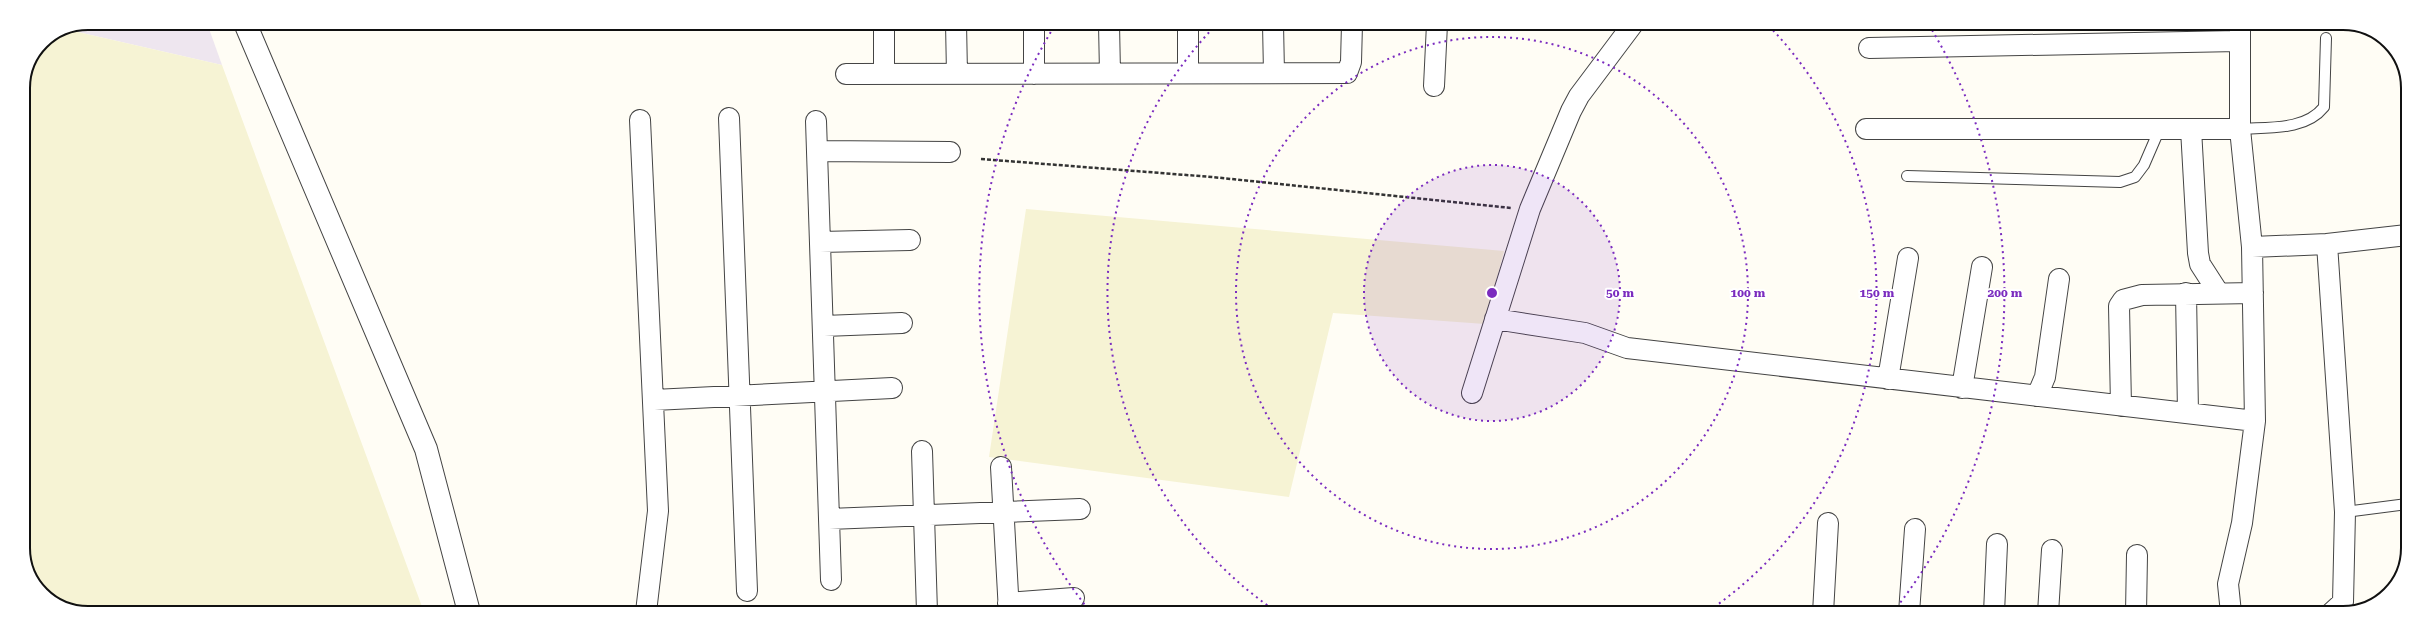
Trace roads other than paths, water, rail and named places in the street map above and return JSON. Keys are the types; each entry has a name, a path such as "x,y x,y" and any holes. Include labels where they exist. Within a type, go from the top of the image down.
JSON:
{"street":[{"path":"247,30 426,449 467,606"},
{"path":"884,30 884,74"},
{"path":"956,30 957,74"},
{"path":"1034,30 1034,74"},
{"path":"1109,30 1110,73"},
{"path":"1188,30 1188,73"},
{"path":"1273,30 1274,73"},
{"path":"846,74 1347,73 1351,62 1352,30"},
{"path":"1434,86 1437,30"},
{"path":"1472,393 1530,209 1579,96 1628,30"},
{"path":"1869,48 2239,32 2240,129 2252,247 2255,421 2244,509 2228,584 2230,606"},
{"path":"729,118 747,591"},
{"path":"640,120 658,511 647,606"},
{"path":"816,121 824,326 831,580"},
{"path":"1866,129 2240,129"},
{"path":"2191,129 2198,252 2200,264 2218,292"},
{"path":"817,151 950,152"},
{"path":"2252,247 2328,244 2401,236"},
{"path":"820,242 910,240"},
{"path":"2328,244 2345,512 2343,602 2339,606"},
{"path":"1888,379 1908,258"},
{"path":"1962,388 1982,267"},
{"path":"2037,396 2045,377 2059,279"},
{"path":"2121,406 2119,306 2122,300 2136,295 2253,292"},
{"path":"2186,293 2188,413"},
{"path":"1495,320 1585,333 1627,348 2255,421"},
{"path":"824,326 902,323"},
{"path":"654,400 892,388"},
{"path":"922,451 927,606"},
{"path":"1001,467 1009,606"},
{"path":"830,519 1080,509"},
{"path":"1823,606 1828,523"},
{"path":"1910,606 1915,529"},
{"path":"1994,606 1997,544"},
{"path":"2048,606 2052,550"},
{"path":"2136,606 2137,555"},
{"path":"1022,606 1074,598"}],"lane":[{"path":"2240,129 2304,124 2317,116 2324,107 2326,38"},
{"path":"1907,176 2120,182 2135,177 2144,165 2160,128"},
{"path":"2345,512 2401,505"}]}
